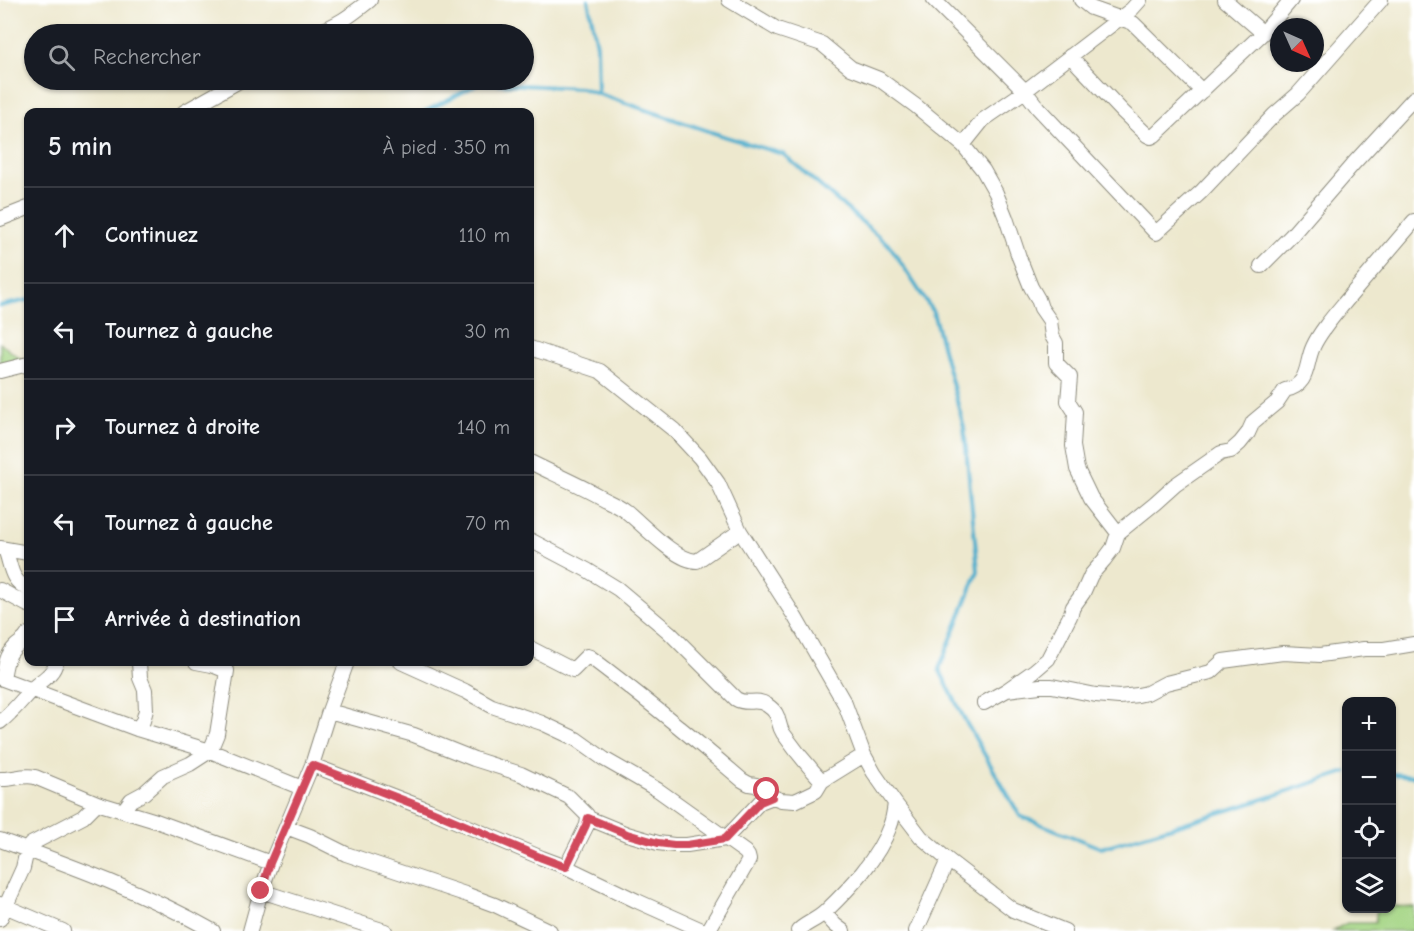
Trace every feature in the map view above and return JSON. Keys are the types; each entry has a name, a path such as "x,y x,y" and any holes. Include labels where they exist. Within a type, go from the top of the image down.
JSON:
{"street":[{"path":"338,24 370,0"},
{"path":"729,0 777,29 822,44 851,68 879,79 963,145 983,170 996,193 1031,287 1050,321 1052,336 1056,343 1056,363 1070,377 1068,401 1075,412 1073,446 1077,469 1090,498 1118,533"},
{"path":"934,0 1025,91 1038,108 1156,233 1201,192 1274,115 1298,94 1381,0"},
{"path":"1081,0 1091,8 1133,23 1202,91"},
{"path":"963,145 983,120 1025,91 1132,9 1140,0"},
{"path":"1225,0 1263,33"},
{"path":"1070,56 1147,135 1155,135 1263,33 1291,0"},
{"path":"191,108 223,90"},
{"path":"1261,266 1291,236 1414,98"},
{"path":"0,219 24,210"},
{"path":"984,703 1007,690 1048,659 1073,607 1083,593 1091,575 1113,548 1118,533 1175,485 1221,453 1232,451 1244,438 1253,422 1277,402 1285,390 1290,389 1304,378 1312,348 1324,330 1414,221"},
{"path":"534,349 600,371 674,430 713,474 740,531 795,617 845,704 864,755 874,773 921,837 1013,910 1065,931"},
{"path":"0,371 24,365"},
{"path":"534,464 572,481 623,509 654,536 690,561 697,561 740,531"},
{"path":"534,542 618,589 669,632 736,699 742,703 760,701 769,706 777,713 782,730 803,760 822,781"},
{"path":"2,549 24,552"},
{"path":"2,549 14,577 24,587"},
{"path":"0,590 24,603"},
{"path":"24,641 16,645 8,656 2,679 137,729 210,751 302,788"},
{"path":"1007,690 1052,686 1096,695 1119,697 1138,695 1147,693 1166,682 1211,672 1223,661 1283,653 1320,655 1414,644"},
{"path":"534,650 573,670 587,656 590,657 671,720 742,780 756,785 772,797 781,800 795,801 816,791 822,781 864,755"},
{"path":"0,722 48,676 55,666"},
{"path":"137,729 143,721 146,710 145,690 140,678 139,666"},
{"path":"123,811 131,801 163,776 190,764 210,751 217,734 227,670 218,666"},
{"path":"250,931 270,863 312,765 346,666"},
{"path":"312,765 429,810 566,867 706,931 749,860 745,852 658,790 604,759 576,738 542,723 492,706 465,690 410,666"},
{"path":"329,711 414,735 474,759 521,774 569,797 588,818 627,834 658,843 687,845 725,839 760,802 772,797"},
{"path":"0,779 27,775 97,803 156,821 270,863"},
{"path":"63,931 2,910 23,868 27,850 31,844 83,817 97,803"},
{"path":"798,931 824,913 871,861 886,836 895,803"},
{"path":"566,867 588,818"},
{"path":"286,827 346,854 477,898 550,931"},
{"path":"0,840 101,878 170,908 213,931"},
{"path":"916,931 948,860"},
{"path":"261,891 385,931"},
{"path":"824,913 843,931"}],"green space":[{"path":"0,343 22,360 0,372"},
{"path":"1396,906 1414,907 1414,931 1332,931 1347,923 1375,923 1376,913 1396,913"}],"waterway":[{"path":"588,0 597,45 598,94"},
{"path":"534,86 581,88 783,154 890,246 933,312 964,427 978,571 939,669 967,724 1020,816 1101,848 1342,773"},
{"path":"432,108 466,90"},
{"path":"0,306 24,301"},
{"path":"1396,774 1414,776"}],"route":[{"path":"261,891 270,863 312,765 429,810 566,867 588,818 627,834 658,843 687,845 725,839 760,802 772,797 767,791"}]}
